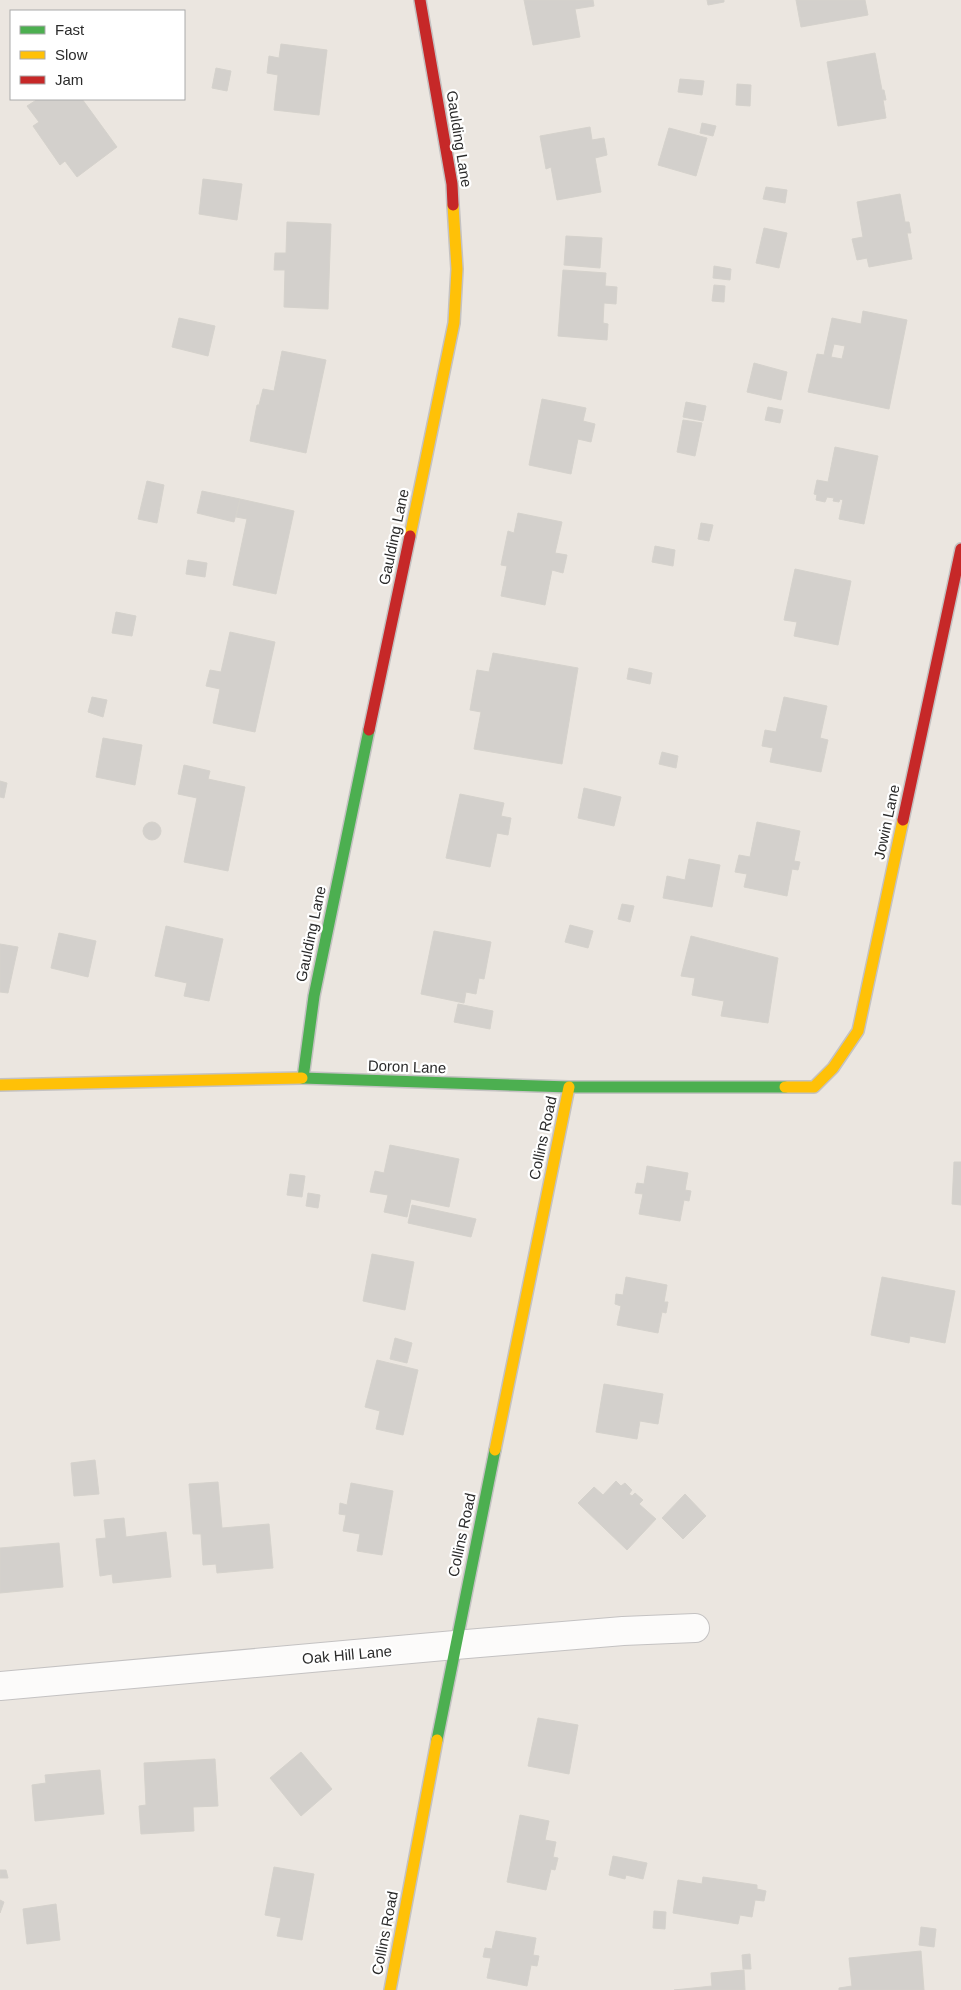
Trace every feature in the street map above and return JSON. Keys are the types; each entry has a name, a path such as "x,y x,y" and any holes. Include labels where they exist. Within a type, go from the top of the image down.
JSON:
{"street":[{"name":"Gaulding Lane","path":"303,1078 314,996 454,323 457,269 452,184 420,0"},
{"name":"Jowin Lane","path":"814,1087 828,1076 842,1058 858,1031 961,549"},
{"name":"Doron Lane","path":"0,1085 303,1078 569,1087 814,1087"},
{"name":"Collins Road","path":"390,1990 455,1645 569,1087"},
{"name":"Oak Hill Lane","path":"0,1686 455,1645 623,1631 695,1628"}],"building":[{"path":"524,0 593,0 594,6 575,9 580,37 533,45"},
{"path":"707,0 724,0 724,2 708,5"},
{"path":"796,0 865,0 868,15 801,27"},
{"path":"281,44 327,50 319,115 274,110 278,75 267,73 269,56 279,58"},
{"path":"875,53 882,90 884,90 886,100 883,100 886,118 838,126 827,62"},
{"path":"216,68 231,71 227,91 212,88"},
{"path":"680,79 704,81 702,95 678,92"},
{"path":"737,84 751,85 750,106 736,105"},
{"path":"36,100 83,100 117,147 77,177 65,161 60,165 33,126 39,122 27,106"},
{"path":"702,123 716,126 713,136 700,133"},
{"path":"590,127 592,140 604,138 607,155 595,158 601,192 557,200 551,167 546,169 540,136"},
{"path":"669,128 707,138 696,176 658,165"},
{"path":"203,179 242,184 237,220 199,214"},
{"path":"766,187 787,190 785,203 763,199"},
{"path":"900,194 905,222 909,222 911,233 907,233 912,259 869,267 867,258 857,260 852,239 863,237 857,202"},
{"path":"287,222 331,224 328,309 284,307 285,270 274,270 275,253 286,253"},
{"path":"764,228 787,233 779,268 756,263"},
{"path":"566,236 602,238 600,268 564,265"},
{"path":"714,266 731,269 730,280 713,278"},
{"path":"563,270 606,273 605,286 617,287 616,304 604,303 603,323 608,324 607,340 558,336"},
{"path":"714,285 725,286 724,302 712,301"},
{"path":"863,311 907,320 889,409 808,392 817,354 824,355 832,318 861,324","holes":["834,344 845,346 842,359 831,357"]},
{"path":"179,318 215,326 208,356 172,347"},
{"path":"282,351 326,360 306,453 250,441 257,405 259,405 263,389 274,391"},
{"path":"754,363 787,372 781,400 747,392"},
{"path":"542,399 586,408 583,421 595,424 591,442 578,439 571,474 529,465"},
{"path":"686,402 706,406 703,421 683,417"},
{"path":"768,407 783,410 780,423 765,420"},
{"path":"683,420 702,423 695,456 677,452"},
{"path":"835,447 878,456 864,524 839,519 843,500 840,499 839,502 833,501 834,498 827,497 825,502 816,500 817,495 814,494 817,480 828,482"},
{"path":"147,481 164,485 157,523 138,519"},
{"path":"202,491 240,499 234,522 197,513"},
{"path":"240,499 294,511 276,594 233,585 247,519 236,517"},
{"path":"518,513 562,522 555,553 567,555 563,573 552,570 545,605 501,596 507,566 501,565 508,531 514,533"},
{"path":"701,523 713,525 709,541 698,539"},
{"path":"655,546 675,550 673,566 652,562"},
{"path":"188,560 207,563 205,577 186,574"},
{"path":"795,569 851,581 838,645 794,636 797,622 784,620"},
{"path":"116,612 136,616 132,636 112,633"},
{"path":"230,632 275,642 255,732 213,723 220,689 206,686 210,670 221,672"},
{"path":"493,653 578,668 562,764 474,749 481,712 470,710 477,670 489,672"},
{"path":"629,668 652,673 650,684 627,679"},
{"path":"92,697 107,700 103,717 88,712"},
{"path":"784,697 827,706 820,738 828,740 821,772 770,762 773,748 762,746 765,730 776,732"},
{"path":"103,738 142,745 135,785 96,777"},
{"path":"662,752 678,756 676,768 659,764"},
{"path":"184,765 210,771 208,779 245,787 228,871 184,862 197,798 178,794"},
{"path":"0,781 7,783 4,798 0,797"},
{"path":"584,788 621,797 614,826 578,818"},
{"path":"460,794 504,803 501,816 511,818 508,835 497,833 490,867 446,858"},
{"path":"152,822 158,825 161,831 158,837 152,840 146,837 143,831 146,825"},
{"path":"757,822 800,831 794,861 800,862 798,870 792,869 787,896 744,887 747,874 735,872 739,855 750,857"},
{"path":"689,859 720,865 712,907 663,898 667,876 685,880"},
{"path":"622,904 634,906 630,922 618,919"},
{"path":"570,925 593,931 588,948 565,942"},
{"path":"166,926 223,939 209,1001 184,996 187,983 155,976"},
{"path":"434,931 491,942 484,979 479,978 476,994 466,992 464,1003 421,994"},
{"path":"59,933 96,941 88,977 51,968"},
{"path":"691,936 778,958 768,1023 721,1016 724,1001 692,995 695,978 681,976"},
{"path":"0,944 18,947 8,993 0,992"},
{"path":"458,1004 493,1011 490,1029 454,1022"},
{"path":"390,1145 459,1159 449,1207 411,1199 407,1217 384,1212 388,1195 370,1192 375,1171 384,1173"},
{"path":"954,1162 961,1162 961,1205 952,1204"},
{"path":"647,1166 688,1173 685,1190 691,1191 689,1201 684,1200 680,1221 639,1214 643,1194 635,1193 637,1183 644,1184"},
{"path":"290,1174 305,1176 302,1197 287,1195"},
{"path":"308,1193 320,1195 318,1208 306,1206"},
{"path":"412,1205 476,1219 471,1237 408,1223"},
{"path":"372,1254 414,1262 405,1310 363,1301"},
{"path":"626,1277 667,1285 664,1302 668,1302 666,1313 662,1312 658,1333 617,1325 621,1306 615,1304 616,1294 623,1295"},
{"path":"882,1277 955,1291 945,1343 910,1336 909,1343 871,1335"},
{"path":"395,1338 412,1343 407,1363 390,1359"},
{"path":"377,1360 418,1370 403,1435 376,1429 380,1411 365,1407"},
{"path":"604,1384 663,1394 658,1424 640,1421 637,1439 596,1432"},
{"path":"95,1460 99,1494 74,1496 71,1463"},
{"path":"616,1481 621,1486 625,1483 632,1490 629,1494 632,1496 635,1493 643,1500 639,1504 656,1519 627,1550 578,1503 594,1487 603,1495"},
{"path":"218,1482 222,1528 269,1524 273,1568 217,1573 216,1564 203,1565 201,1534 193,1534 189,1484"},
{"path":"351,1483 393,1491 382,1555 357,1551 360,1534 343,1531 346,1515 339,1514 340,1503 347,1505"},
{"path":"685,1494 706,1516 683,1539 662,1518"},
{"path":"124,1518 126,1537 166,1532 171,1577 113,1583 112,1574 100,1576 96,1539 106,1538 104,1520"},
{"path":"59,1543 63,1587 0,1593 0,1548"},
{"path":"538,1718 578,1725 569,1774 528,1766"},
{"path":"301,1752 332,1789 301,1816 270,1778"},
{"path":"215,1759 218,1806 193,1807 194,1831 141,1834 139,1806 146,1805 144,1763"},
{"path":"100,1770 104,1814 35,1821 32,1785 46,1783 45,1775"},
{"path":"520,1815 549,1821 545,1840 556,1842 553,1857 558,1858 555,1870 551,1869 546,1890 507,1882"},
{"path":"613,1856 647,1863 643,1879 626,1875 625,1879 609,1875"},
{"path":"274,1867 314,1874 302,1940 277,1936 281,1918 265,1915"},
{"path":"0,1870 6,1870 8,1878 0,1878"},
{"path":"703,1877 757,1885 757,1889 766,1891 764,1901 755,1900 752,1917 740,1915 738,1924 673,1913 678,1880 702,1884"},
{"path":"0,1900 4,1902 0,1913"},
{"path":"56,1904 60,1940 27,1944 23,1909"},
{"path":"654,1911 666,1912 665,1929 653,1928"},
{"path":"921,1927 936,1929 934,1947 919,1945"},
{"path":"496,1931 536,1938 533,1955 539,1956 537,1966 531,1965 527,1986 487,1978 491,1958 483,1957 485,1948 492,1949"},
{"path":"921,1951 924,1990 839,1990 839,1988 852,1986 849,1958"},
{"path":"750,1954 751,1969 743,1969 742,1955"},
{"path":"744,1970 745,1990 674,1990 712,1986 711,1973"}],"traffic: fast":[{"path":"303,1078 314,996 369,730"},
{"path":"302,1078 569,1087 785,1087"},
{"path":"437,1740 495,1450"}],"traffic: slow":[{"path":"410,536 454,323 457,269 453,205"},
{"path":"785,1087 814,1087 833,1068 858,1031 903,820"},
{"path":"0,1085 302,1078"},
{"path":"495,1450 569,1087"},
{"path":"390,1990 437,1740"}],"traffic: jam":[{"path":"420,0 452,184 453,205"},
{"path":"369,730 410,536"},
{"path":"903,820 961,549"}]}
